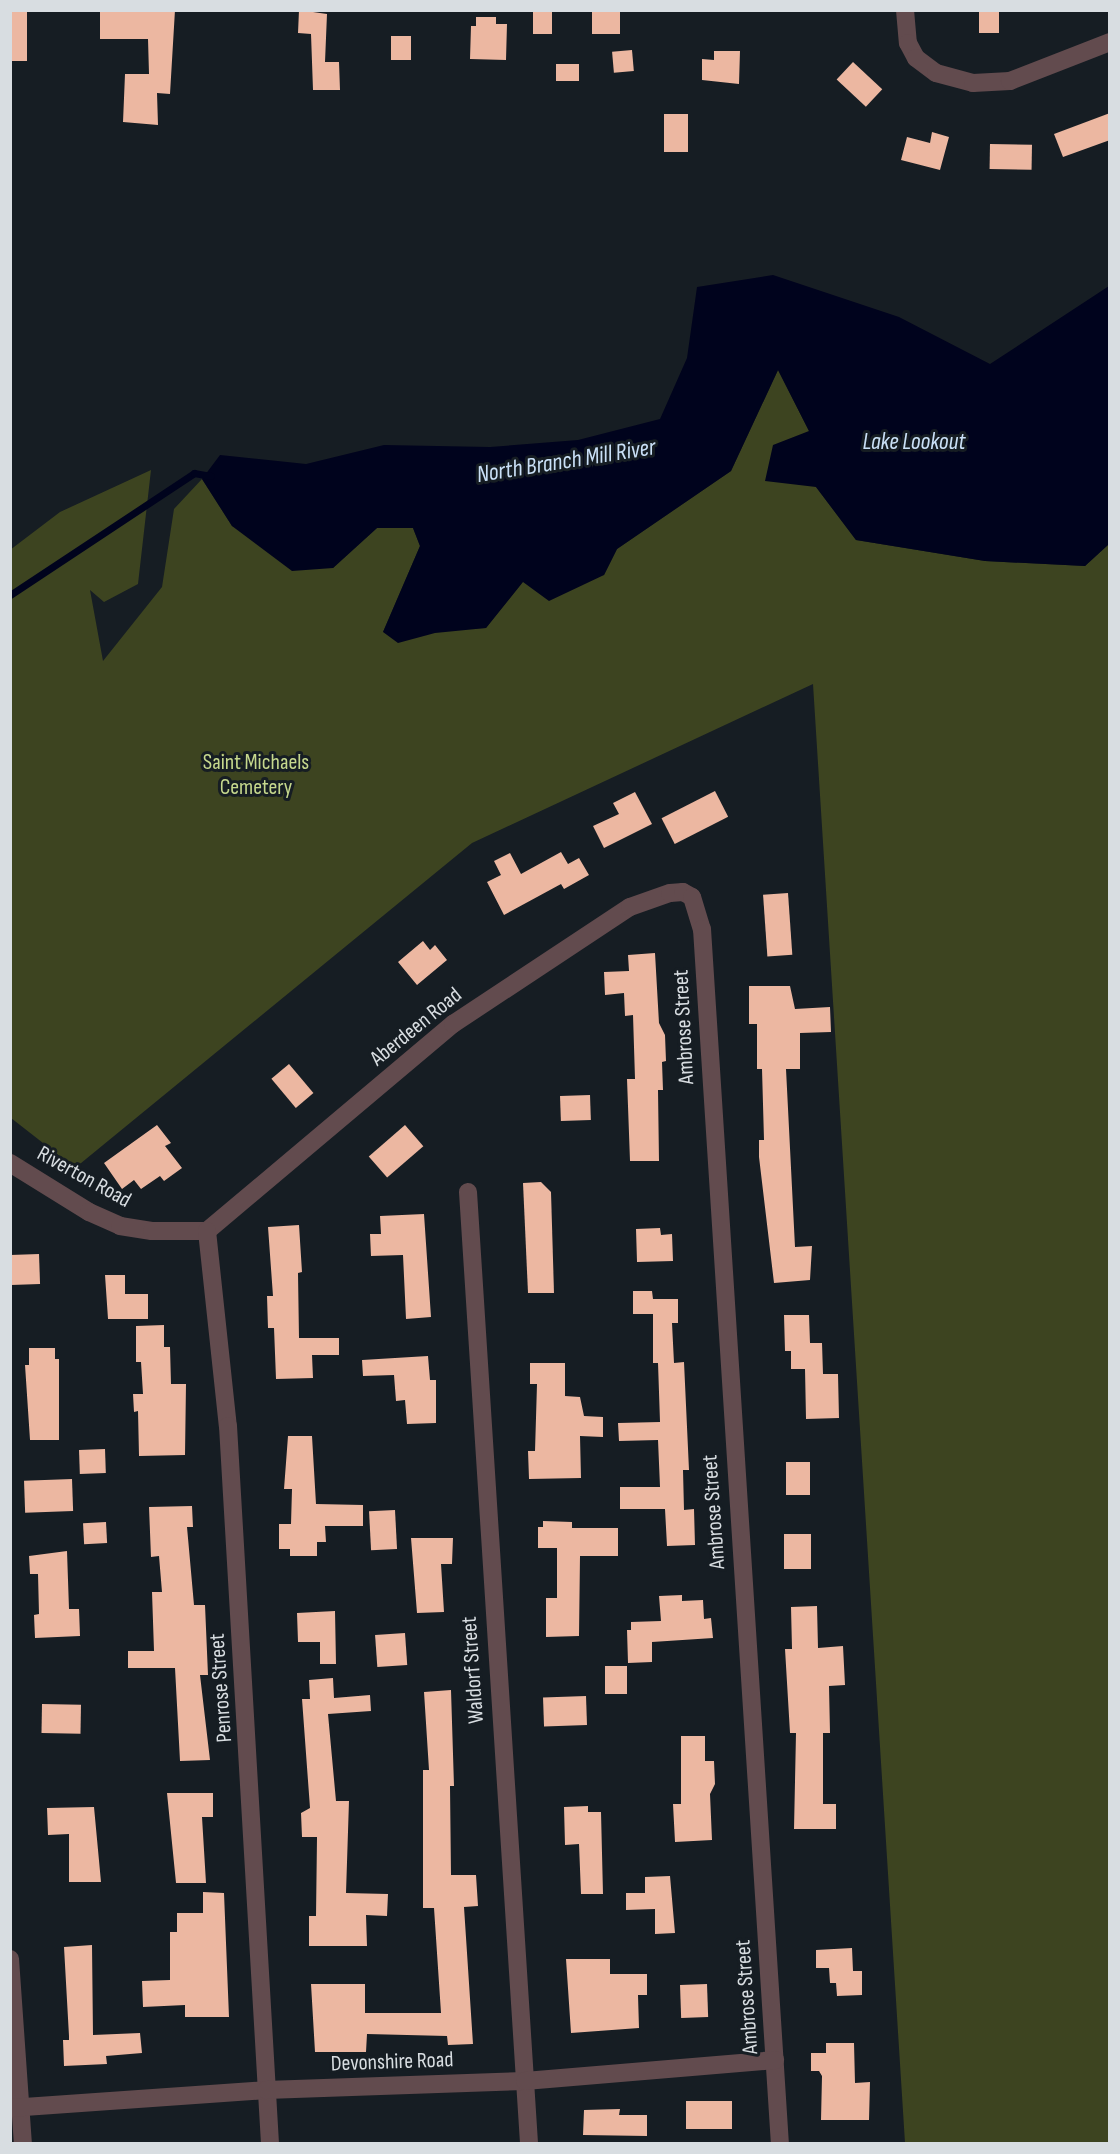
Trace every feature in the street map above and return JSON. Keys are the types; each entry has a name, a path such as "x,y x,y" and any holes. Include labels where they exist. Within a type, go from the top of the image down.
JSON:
{"street":[{"path":"905,10 908,43 916,58 936,73 973,83 1010,81 1110,42"},
{"name":"Aberdeen Road","path":"207,1231 453,1024 607,920 651,898 676,892"},
{"name":"Ambrose Street","path":"676,892 692,897 702,929 780,2144"},
{"name":"Riverton Road","path":"10,1163 89,1212 120,1227 152,1232 207,1231"},
{"name":"Waldorf Street","path":"468,1192 529,2144"},
{"name":"Penrose Street","path":"207,1231 228,1426 270,2144"},
{"path":"10,1959 15,2107 23,2144"},
{"name":"Devonshire Road","path":"15,2107 267,2090 525,2081 775,2060"}],"green space":[{"name":"Saint Michaels Cemetery","path":"778,370 809,431 816,487 856,540 985,561 1085,566 1109,544 1109,2143 905,2143 813,684 472,843 75,1168 11,1118 10,550 60,512 151,470 138,584 104,602 90,590 103,661 162,587 174,509 202,479 232,526 333,568 377,528 413,528 420,546 383,632 486,628 523,581 604,575 617,549 731,471"}],"water":[{"name":"Lake Lookout","path":"773,275 899,317 990,364 1109,286 1109,544 1085,566 985,561 856,540 816,487 765,481 773,445 809,431 778,370 731,471 617,549 604,575 549,601 523,582 486,628 435,633 398,643 383,632 420,546 413,528 377,528 333,568 292,571 232,526 202,479 220,455 306,464 384,445 490,447 578,440 660,419 687,358 697,287"}],"building":[{"path":"10,10 27,10 27,61 10,61"},
{"path":"175,10 170,94 157,93 158,125 123,122 125,74 149,74 148,39 100,39 100,11"},
{"path":"299,10 327,14 325,62 339,62 340,90 313,90 311,34 298,33"},
{"path":"533,10 552,10 552,34 533,34"},
{"path":"592,10 620,10 620,34 592,34"},
{"path":"979,10 999,10 999,33 979,33"},
{"path":"476,17 496,17 496,24 507,24 506,60 470,59 471,26 476,26"},
{"path":"391,36 411,36 411,60 391,60"},
{"path":"632,50 634,71 614,73 612,52"},
{"path":"714,51 740,51 739,84 702,80 702,59 714,60"},
{"path":"853,62 882,89 866,107 837,80"},
{"path":"556,64 579,64 579,81 556,81"},
{"path":"1110,113 1110,140 1063,157 1054,134"},
{"path":"664,114 688,114 688,152 664,152"},
{"path":"932,132 949,137 940,170 901,160 907,137 930,143"},
{"path":"990,144 1032,145 1032,170 990,169"},
{"path":"715,791 728,817 675,844 662,818"},
{"path":"635,792 652,824 604,848 593,826 619,814 613,803"},
{"path":"561,852 568,864 579,858 589,875 564,889 561,884 504,915 487,882 501,875 494,861 510,853 521,874"},
{"path":"788,893 792,955 767,957 763,895"},
{"path":"423,941 430,950 435,945 447,960 417,985 398,962"},
{"path":"655,953 659,1023 665,1035 666,1061 662,1062 663,1090 658,1090 659,1161 630,1161 627,1079 635,1079 633,1015 625,1016 624,993 605,995 604,972 629,971 628,955"},
{"path":"749,986 790,986 795,1009 830,1007 831,1032 800,1033 800,1069 786,1069 795,1247 812,1246 810,1280 774,1283 759,1157 759,1140 764,1140 762,1069 757,1069 757,1024 749,1024"},
{"path":"289,1064 313,1093 296,1108 271,1079"},
{"path":"590,1095 591,1120 561,1121 560,1096"},
{"path":"157,1125 171,1143 165,1146 182,1168 164,1181 160,1176 141,1189 134,1180 122,1189 104,1163"},
{"path":"405,1125 423,1146 387,1178 369,1156"},
{"path":"541,1182 551,1192 554,1293 528,1293 523,1183"},
{"path":"424,1214 431,1317 406,1319 403,1255 371,1256 370,1234 381,1234 380,1216"},
{"path":"299,1225 302,1272 298,1273 299,1338 339,1338 339,1355 312,1355 313,1378 276,1379 274,1328 268,1328 267,1296 273,1296 268,1227"},
{"path":"660,1228 661,1235 672,1234 673,1261 637,1262 636,1229"},
{"path":"39,1254 40,1284 11,1285 10,1255"},
{"path":"105,1275 125,1275 125,1294 148,1294 148,1319 108,1319"},
{"path":"633,1291 652,1291 653,1299 678,1299 678,1323 672,1323 674,1363 684,1362 689,1470 683,1470 684,1510 694,1509 695,1545 667,1546 665,1509 620,1509 620,1487 660,1487 658,1440 619,1441 618,1423 660,1422 658,1363 653,1363 653,1314 633,1314"},
{"path":"784,1315 809,1315 810,1343 822,1343 823,1374 838,1374 839,1418 806,1419 805,1369 791,1369 791,1351 785,1351"},
{"path":"164,1325 164,1347 170,1347 171,1384 186,1384 185,1455 139,1456 138,1411 134,1412 133,1394 143,1394 141,1362 136,1362 136,1326"},
{"path":"29,1348 55,1348 55,1359 59,1359 59,1440 30,1440 25,1365 29,1365"},
{"path":"428,1356 430,1380 436,1380 436,1423 407,1424 405,1400 396,1401 394,1375 363,1376 362,1360"},
{"path":"530,1363 565,1363 565,1396 580,1397 584,1416 603,1417 603,1437 580,1436 581,1478 529,1479 528,1451 535,1451 537,1384 530,1384"},
{"path":"288,1436 312,1436 316,1504 363,1505 363,1526 325,1526 326,1542 317,1542 317,1556 290,1556 290,1549 279,1549 279,1524 291,1524 292,1489 284,1489"},
{"path":"105,1449 106,1473 80,1474 79,1450"},
{"path":"786,1462 810,1462 810,1495 786,1495"},
{"path":"72,1479 73,1511 25,1513 24,1481"},
{"path":"192,1506 193,1527 187,1527 194,1605 205,1605 208,1675 200,1675 210,1760 180,1761 175,1668 128,1668 128,1651 154,1651 152,1592 162,1592 159,1556 151,1557 149,1507"},
{"path":"395,1510 397,1549 371,1550 369,1511"},
{"path":"543,1521 572,1522 572,1528 618,1528 618,1556 580,1556 579,1636 546,1637 546,1598 557,1598 557,1548 538,1548 538,1527 543,1527"},
{"path":"106,1522 107,1543 84,1544 83,1523"},
{"path":"784,1534 811,1534 811,1569 784,1569"},
{"path":"411,1538 453,1538 452,1564 441,1564 444,1612 417,1613"},
{"path":"67,1551 69,1609 79,1609 80,1636 35,1638 34,1615 39,1614 38,1574 30,1574 29,1556"},
{"path":"682,1595 682,1601 703,1600 704,1619 711,1618 713,1638 652,1642 652,1662 628,1663 627,1630 631,1630 631,1622 661,1621 659,1596"},
{"path":"817,1606 818,1648 843,1646 845,1685 829,1686 830,1733 823,1733 823,1804 836,1804 836,1829 794,1829 796,1733 790,1733 785,1649 792,1649 791,1607"},
{"path":"335,1611 336,1664 320,1664 320,1642 298,1642 297,1613"},
{"path":"405,1633 407,1665 377,1667 375,1635"},
{"path":"605,1666 627,1666 627,1694 605,1694"},
{"path":"333,1678 334,1698 370,1695 371,1711 328,1714 336,1801 349,1801 346,1893 388,1894 387,1916 366,1915 367,1946 309,1946 309,1916 316,1916 317,1837 302,1837 301,1813 310,1808 302,1699 310,1699 309,1680"},
{"path":"451,1690 454,1786 450,1786 451,1875 476,1875 478,1906 464,1907 473,2044 448,2045 447,2036 367,2034 366,2052 315,2052 311,1984 365,1984 365,2013 441,2013 434,1908 423,1908 423,1770 429,1770 424,1692"},
{"path":"586,1696 587,1725 544,1726 543,1698"},
{"path":"42,1704 81,1705 80,1734 41,1733"},
{"path":"681,1736 705,1736 705,1761 714,1761 715,1784 710,1794 712,1840 675,1842 673,1804 681,1804"},
{"path":"167,1793 213,1793 213,1817 202,1817 206,1883 176,1883"},
{"path":"588,1806 588,1812 601,1812 603,1894 581,1894 579,1844 565,1845 564,1807"},
{"path":"94,1807 101,1882 69,1882 69,1834 48,1835 47,1808"},
{"path":"670,1876 675,1933 655,1934 655,1909 626,1910 626,1893 645,1893 645,1877"},
{"path":"203,1892 224,1893 229,2017 185,2017 185,2005 143,2007 142,1981 170,1980 170,1932 177,1932 177,1913 203,1913"},
{"path":"92,1945 93,2035 140,2033 142,2053 106,2056 107,2064 64,2066 63,2040 69,2040 69,2036 64,1947"},
{"path":"852,1948 853,1971 862,1971 862,1995 837,1996 836,1983 830,1983 829,1968 816,1968 816,1950"},
{"path":"566,1959 610,1959 610,1974 647,1974 647,1995 638,1995 639,2028 571,2033"},
{"path":"707,1984 708,2017 681,2018 680,1985"},
{"path":"826,2043 854,2043 855,2083 870,2082 869,2120 821,2120 822,2076 819,2071 811,2071 811,2053 826,2053"},
{"path":"686,2101 732,2101 732,2129 686,2129"},
{"path":"620,2109 619,2115 647,2115 647,2136 583,2135 584,2110"}],"waterway":[{"name":"North Branch Mill River","path":"10,595 194,473 211,476"}]}
